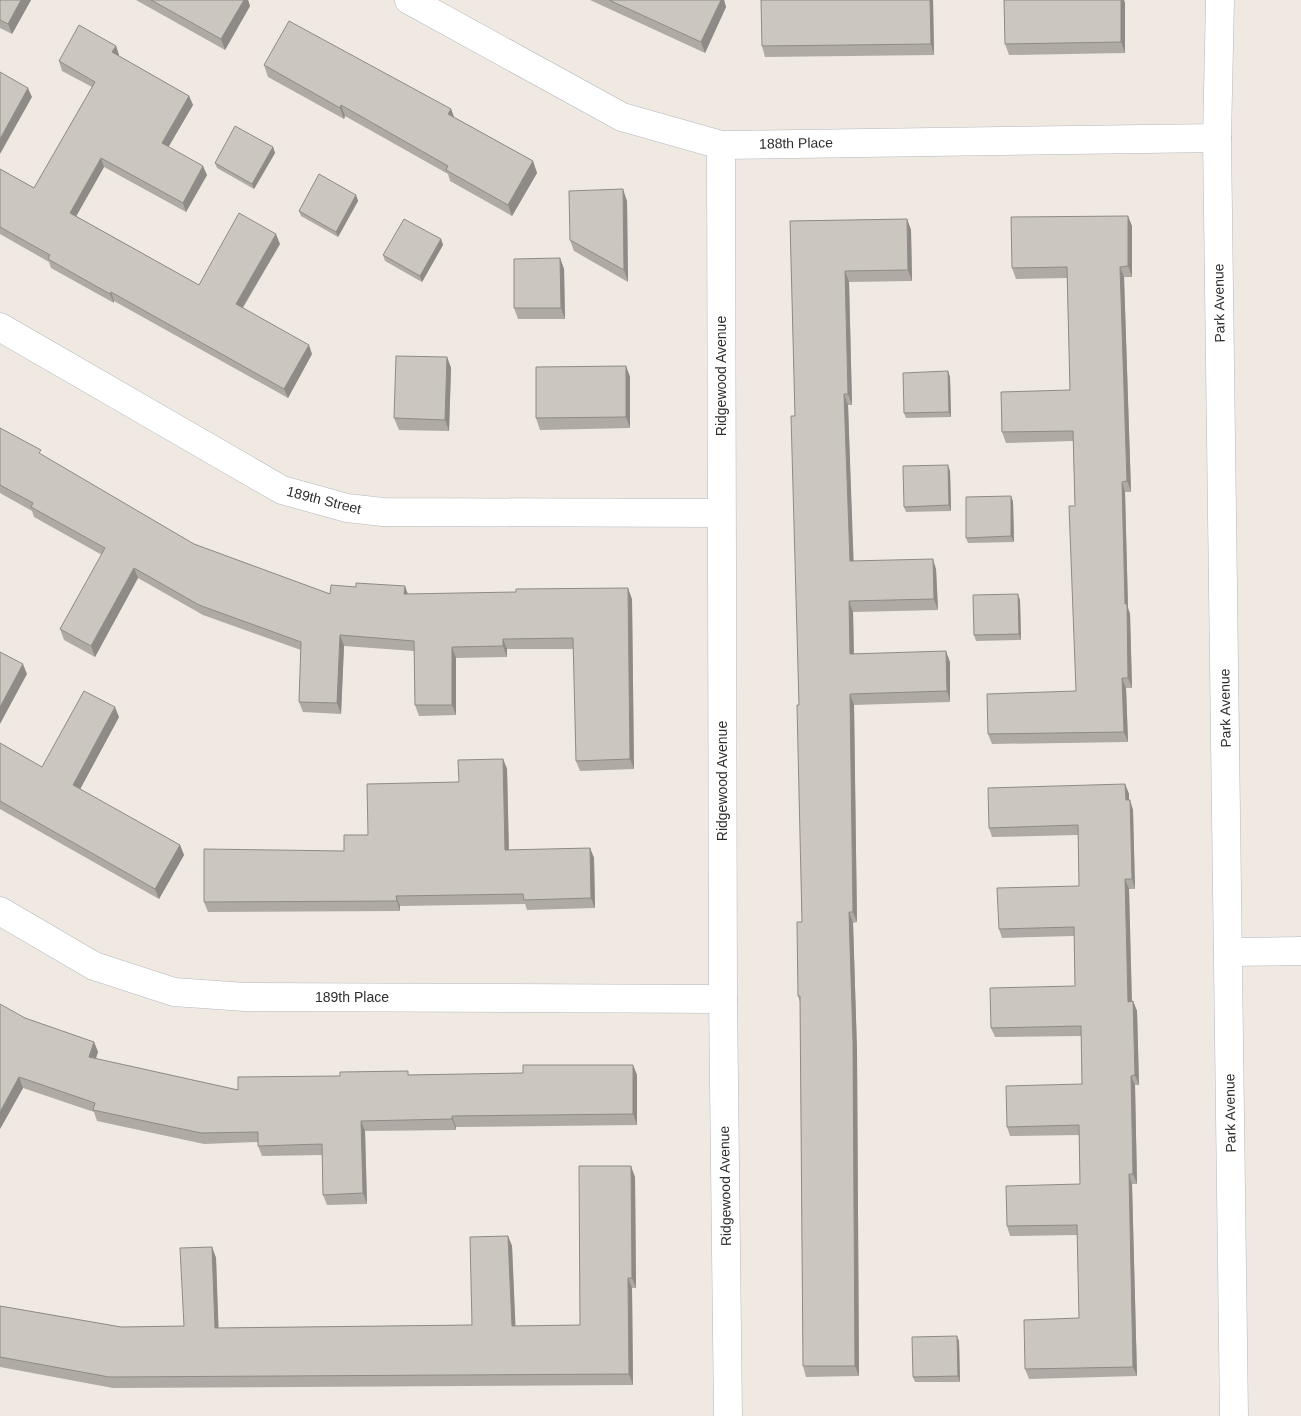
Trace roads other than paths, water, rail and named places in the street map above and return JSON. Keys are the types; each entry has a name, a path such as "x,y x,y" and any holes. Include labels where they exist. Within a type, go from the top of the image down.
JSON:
{"street":[{"name":"188th Place","path":"409,0 622,117 721,145 1217,138"},
{"name":"Park Avenue","path":"1220,0 1217,138 1234,1416"},
{"name":"Ridgewood Avenue","path":"721,145 723,999 728,1416"},
{"name":"189th Street","path":"0,327 282,490 315,501 347,508 420,514 721,513"},
{"name":"189th Place","path":"0,911 94,966 174,992 245,996 723,999"},
{"path":"1228,952 1301,951"}]}
